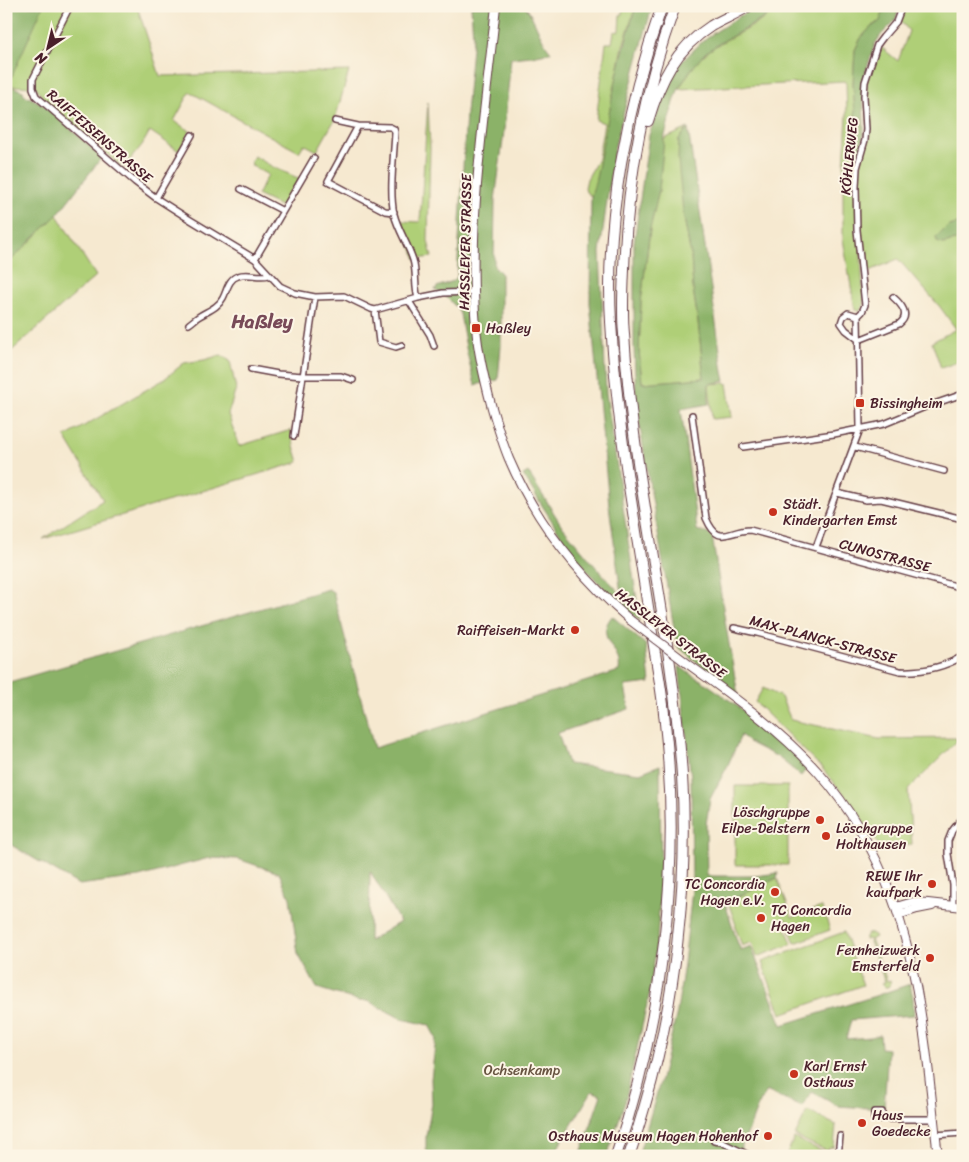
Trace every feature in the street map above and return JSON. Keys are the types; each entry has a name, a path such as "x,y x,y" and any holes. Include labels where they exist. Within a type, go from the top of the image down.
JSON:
{"highway":[{"path":"616,1156 633,1101 648,1041 658,988 669,902 669,773 665,722 618,409 611,321 612,237 625,141 636,90 662,6"},
{"path":"629,1156 646,1104 671,991 683,872 682,779 678,727 631,416 624,331 623,284 629,194 638,139 655,67 675,6"},
{"path":"638,139 647,125 662,81 684,48 703,32 748,6"}],"main road":[{"name":"HASSLEYER STRASSE","path":"496,6 476,205 474,292 476,328 484,378 501,437 517,478 543,524 595,588 630,620 781,735 819,773 855,821 872,850 889,889 912,965 924,1036 938,1156"},
{"path":"897,911 912,902 963,907"}],"street":[{"name":"RAIFFEISENSTRASSE","path":"70,6 33,79 33,88 36,96 42,102 123,173 156,198 255,259 280,286 295,293 316,297 344,296 375,310"},
{"name":"KÖHLERWEG","path":"816,547 860,430 858,316 865,305 857,230 856,187 857,168 866,129 864,82 877,45 896,22 902,6"},
{"path":"335,121 358,126 390,127 394,129 392,196 394,212 416,269 418,298"},
{"path":"358,126 328,181 385,212 394,212"},
{"name":"RAIFFEISENSTRASSE","path":"156,198 192,135"},
{"path":"255,259 314,158"},
{"path":"241,189 283,211"},
{"path":"189,324 219,304 235,277 239,275 263,277 269,275"},
{"path":"402,344 396,347 379,342 375,310 443,293 474,292"},
{"path":"294,436 316,297"},
{"path":"858,316 848,313 843,317 841,323 846,330 859,340 899,324 904,320 905,315 900,303 893,297"},
{"path":"408,301 430,335 434,346"},
{"path":"250,368 278,374 341,376 353,380"},
{"path":"743,447 860,430 884,424 963,394"},
{"name":"CUNOSTRASSE","path":"692,415 706,518 710,527 718,534 724,536 750,530 963,588"},
{"path":"855,447 944,471"},
{"path":"837,493 866,500 881,499 963,520"},
{"name":"MAX-PLANCK-STRASSE","path":"734,628 900,671 929,670 950,663 963,656"},
{"path":"953,906 953,885 948,848 949,838 954,828 963,818"},
{"path":"881,1119 934,1120"},
{"path":"935,1135 963,1133"},
{"path":"838,1156 840,1136"},
{"path":"714,1142 721,1142 751,1156"}],"green space":[{"path":"6,6 137,6 160,76 349,71 335,119 317,151 304,144 299,152 190,92 174,121 190,131 179,151 150,131 142,145 123,168 44,100 36,87 6,87"},
{"path":"6,6 43,6 8,85 23,91 24,95 41,103 102,157 57,215 6,265"},
{"path":"471,6 525,6 543,41 551,52 511,58 495,200 494,266 501,273 501,346 498,380 475,385 460,314 446,297 435,290 437,287 453,281 457,277 466,113 473,37"},
{"path":"623,6 636,6 623,46 596,183 591,196 586,192 585,188 587,179 598,159 604,123 596,120 606,43 612,43 614,32 619,31 620,15 622,15"},
{"path":"636,6 654,6 650,14 614,149 600,252 606,393 640,621 616,601 570,550 523,475 528,472 562,526 621,594 609,505 590,303 591,196 611,101"},
{"path":"755,6 777,6 771,13 759,21 705,53 690,71 678,90 664,139 659,190 650,229 641,302 639,351 642,383 704,378 678,159 679,139 688,128 725,381 709,384 709,404 681,409 697,530 712,535 738,695 677,646 636,404 634,243 649,135 673,70 706,38"},
{"path":"777,6 885,6 881,21 870,28 861,38 855,50 853,85 856,127 854,150 864,305 858,311 855,310 843,239 843,183 847,116 846,81 679,89 694,66 713,47 761,21"},
{"path":"885,6 900,6 895,21 875,44 863,80 864,129 855,166 856,127 853,84 855,50 861,38 880,21"},
{"path":"906,6 963,6 963,223 949,226 943,244 963,239 963,360 941,368 932,342 956,329 940,307 898,259 865,273 860,238 859,174 868,128 867,80 881,47 898,61 909,31 900,20"},
{"path":"428,102 430,148 428,241 432,257 416,259 400,221 420,222"},
{"path":"688,128 679,139 683,212 691,256 693,289 704,378 642,383 639,351 641,302 650,229 659,190 663,142 664,139"},
{"path":"254,156 300,179 282,207 257,195 268,175 252,166 251,161"},
{"path":"57,215 96,276 8,354 6,352 6,265"},
{"path":"963,223 963,239 943,244 937,242 936,237 949,226"},
{"path":"221,355 230,361 236,389 228,414 239,446 291,430 299,462 43,539 103,500 65,437 163,380 184,363"},
{"path":"727,383 732,417 712,419 709,384"},
{"name":"Ochsenkamp","path":"328,589 333,592 374,748 619,671 617,656 607,638 606,631 607,624 612,616 646,645 650,683 625,686 629,709 558,733 568,764 640,773 660,765 661,880 657,941 650,991 625,1102 607,1156 580,1156 601,1095 592,1091 553,1156 432,1156 426,1150 426,1136 432,1104 431,1079 436,1038 429,1025 402,1019 368,1001 359,1001 317,988 298,954 290,898 279,873 238,859 209,858 139,877 79,885 6,842 6,683","holes":["370,871 400,922 369,941"]},
{"path":"679,666 757,721 807,768 801,776 778,757 748,742 741,735 710,799 706,824 707,876 755,876 778,873 777,878 725,903 738,944 741,950 751,946 782,1025 910,984 913,997 914,1015 851,1020 846,1039 880,1035 881,1048 888,1049 884,1109 838,1106 812,1092 802,1107 766,1091 740,1150 750,1156 638,1156 661,1079 677,1012 692,890 691,778"},
{"path":"763,688 781,697 791,720 879,739 956,738 957,741 908,790 912,844 881,849 852,804 821,767 755,702"},
{"path":"735,786 788,786 788,865 735,865"},
{"name":"TC Concordia Hagen","path":"777,878 792,917 822,907 830,930 795,943 786,919 783,920 792,944 757,957 752,942 742,946 728,902"},
{"path":"844,932 863,985 781,1014 762,962"},
{"path":"872,934 875,937 871,939 887,981 890,980 888,987 884,987 881,984 885,982 869,939 865,940 865,936"},
{"path":"807,1111 836,1125 834,1147 829,1148 827,1151 795,1136"},
{"path":"794,1138 832,1156 786,1156"}],"place":[{"name":"Haßley","path":"476,328"},
{"name":"Bissingheim","path":"860,403"},
{"name":"Städt. Kindergarten Emst","path":"773,512"},
{"name":"Raiffeisen-Markt","path":"575,630"},
{"name":"Löschgruppe Eilpe-Delstern","path":"820,820"},
{"name":"Löschgruppe Holthausen","path":"826,836"},
{"name":"REWE Ihr kaufpark","path":"932,884"},
{"name":"TC Concordia Hagen e.V.","path":"775,892"},
{"name":"TC Concordia Hagen","path":"761,918"},
{"name":"Fernheizwerk Emsterfeld","path":"930,958"},
{"name":"Karl Ernst Osthaus","path":"794,1074"},
{"name":"Haus Goedecke","path":"862,1123"},
{"name":"Osthaus Museum Hagen Hohenhof","path":"768,1136"}],"district":[{"name":"Haßley","path":"262,321"}]}
